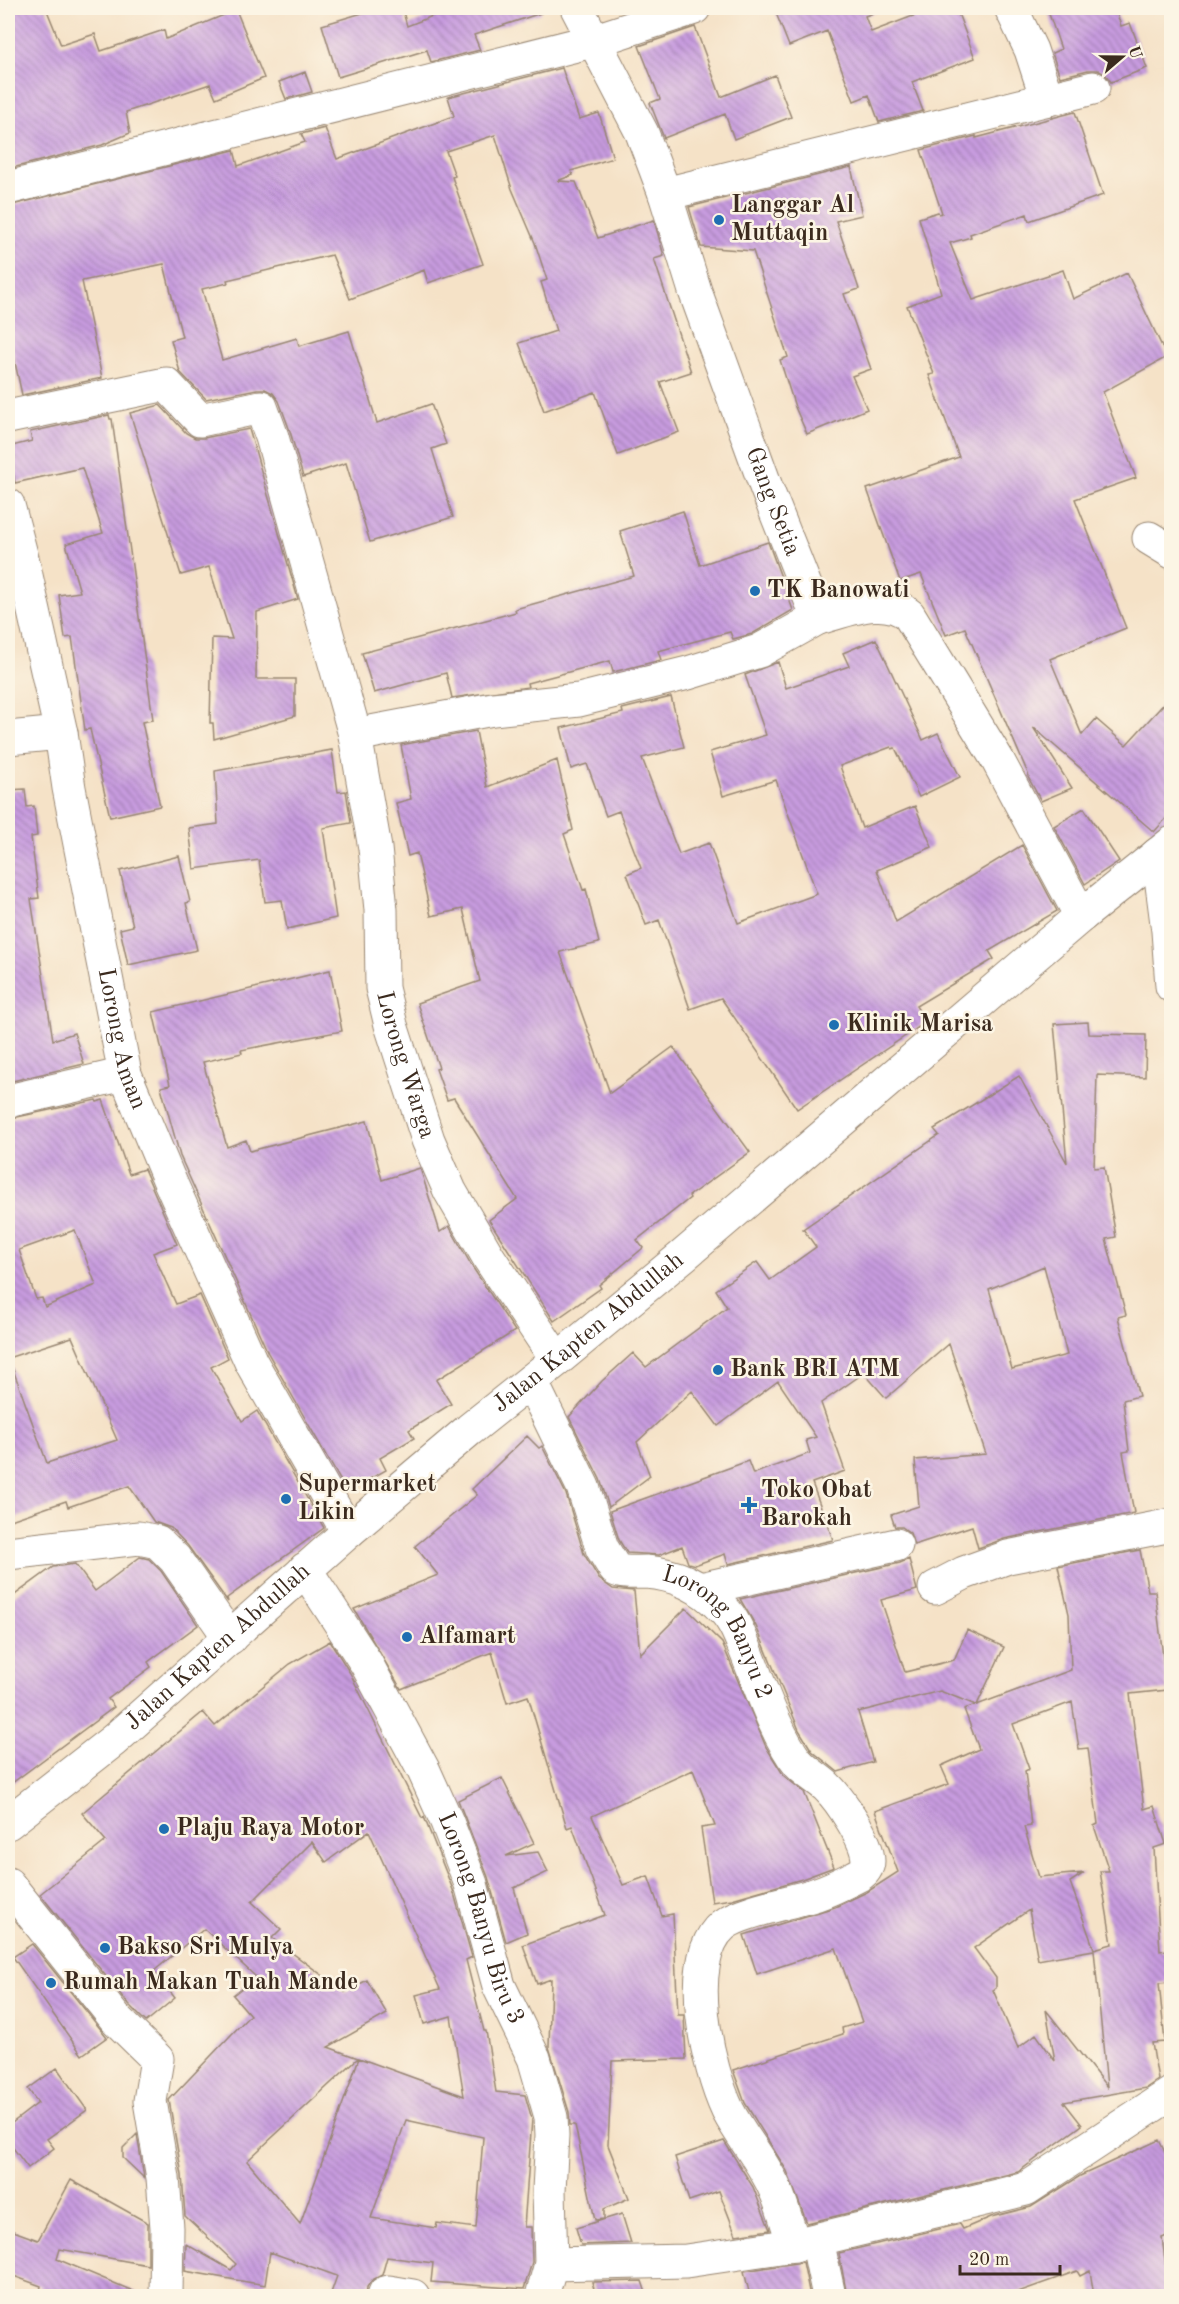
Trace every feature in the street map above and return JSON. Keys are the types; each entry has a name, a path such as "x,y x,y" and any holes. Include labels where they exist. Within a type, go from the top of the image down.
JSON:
{"street":[{"name":"Gang Setia","path":"577,8 596,40 642,133 665,194 695,291 766,487 818,618"},
{"path":"8,188 596,40 694,8"},
{"path":"1011,8 1031,50 1047,99"},
{"path":"665,194 1093,88"},
{"name":"Lorong Warga","path":"8,417 166,384 200,420 261,407 272,437 355,735 375,848 381,910 382,988 391,1025 428,1140 450,1191 489,1258 557,1360"},
{"name":"Lorong Aman","path":"8,505 61,733 69,788 124,1074 251,1362 348,1532"},
{"path":"355,735 493,709 579,700 688,674 759,651 818,618 880,603 897,606 909,615 997,759 1081,916"},
{"path":"8,738 61,733"},
{"path":"1165,848 1172,986"},
{"name":"Jalan Kapten Abdullah","path":"8,1823 114,1740 348,1532 469,1430 557,1360 1081,916 1165,848"},
{"path":"8,1101 124,1074"},
{"name":"Lorong Banyu 2","path":"531,1381 583,1487 603,1548 615,1569 626,1573 668,1574 700,1589 723,1608 734,1622 773,1717 790,1750 799,1763 828,1787 850,1815 865,1849 868,1861 863,1873 817,1894 732,1920 723,1925 711,1939 704,1959 701,1999 714,2073 729,2112 806,2242"},
{"path":"935,1588 964,1573 1008,1557 1172,1525"},
{"path":"8,1553 139,1538 158,1542 175,1559 230,1638"},
{"path":"700,1589 896,1545"},
{"name":"Lorong Banyu Biru 3","path":"305,1569 366,1663 424,1772 471,1884 499,1986 534,2058 550,2117 551,2264 542,2296"},
{"path":"8,1884 115,2018 157,2059 150,2101 164,2188 167,2228 166,2296"},
{"path":"551,2264 686,2261 806,2242 1026,2189 1172,2093"},
{"path":"806,2242 829,2296"},
{"path":"384,2296 388,2292 413,2296"}],"building":[{"path":"8,8 46,8 61,45 95,34 101,51 164,30 166,39 236,10 264,78 216,98 210,84 126,112 130,133 102,145 8,169"},
{"path":"379,8 402,8 407,26 453,8 540,8 541,13 474,35 480,50 431,62 427,50 338,77 322,25"},
{"path":"774,8 882,8 882,10 865,16 871,32 934,8 956,8 975,58 912,82 923,111 879,122 869,95 854,101 827,31 789,46"},
{"path":"1047,8 1115,8 1121,26 1130,23 1147,68 1111,82 1098,70 1088,70 1060,77 1052,53 1061,49"},
{"path":"695,27 721,97 775,75 791,117 734,139 725,114 664,138 650,103 660,99 639,46"},
{"path":"562,68 579,119 599,113 613,158 571,171 573,175 557,181 576,182 598,238 654,220 664,256 654,259 691,372 660,382 679,432 618,455 595,392 544,411 519,343 556,331 541,282 547,280 535,243 512,189 495,135 446,151 455,176 452,177 483,264 428,283 424,270 350,299 332,255 227,280 228,283 202,289 222,360 297,338 299,346 349,331 377,423 431,404 446,444 432,449 453,517 370,542 346,463 303,477 290,431 279,401 273,393 265,389 257,389 206,399 180,372 171,340 182,337 164,264 82,281 102,378 22,395 8,330 8,206 234,150 238,166 305,142 301,134 325,128 337,159 454,116 448,97"},
{"path":"305,72 312,92 286,99 279,82"},
{"path":"1075,112 1103,195 1029,221 1027,214 950,243 973,300 1063,270 1073,299 1127,273 1167,357 1103,392 1136,478 1075,499 1126,628 1050,659 1082,735 1096,719 1126,745 1172,695 1172,812 1154,832 1033,727 1072,788 1041,801 1028,777 965,628 946,635 921,574 900,581 867,489 959,457 929,375 934,374 907,306 941,293 919,218 938,212 942,213 921,150"},
{"path":"851,167 862,215 836,221 859,289 844,294 871,369 852,376 867,409 807,434 795,407 780,360 788,357 753,251 701,247 689,207"},
{"path":"160,405 186,433 195,438 249,429 298,599 257,612 256,679 295,679 295,716 214,739 213,723 210,723 212,638 232,639 209,567 181,575 130,413"},
{"path":"109,415 112,419 153,720 142,722 160,806 110,817 90,729 85,730 72,637 65,638 59,595 80,592 66,544 103,533 82,468 15,483 8,450 8,447 32,441 30,432"},
{"path":"683,511 700,565 768,542 793,610 752,634 733,639 730,632 658,651 661,660 613,672 610,661 527,683 528,687 452,698 446,673 374,693 362,653 516,612 515,609 634,576 620,531"},
{"path":"876,639 923,740 938,733 960,777 919,797 895,748 891,747 840,766 862,828 915,806 932,847 877,870 896,922 1022,845 1057,911 989,951 994,959 916,1006 926,1022 797,1109 721,998 690,1009 659,920 646,925 627,874 641,868 619,811 606,816 587,764 571,769 561,728 623,713 622,709 671,697 684,747 642,758 679,854 709,843 738,923 817,894 776,780 723,796 710,752 766,735 745,675 778,662 786,688 849,666 843,653"},
{"path":"476,731 487,787 557,760 573,830 564,834 583,890 586,889 599,943 560,952 610,1093 673,1047 750,1152 689,1196 690,1198 637,1240 643,1248 599,1285 601,1288 554,1321 489,1220 517,1199 454,1098 447,1100 436,1069 439,1068 417,1003 480,981 463,909 431,916 417,853 408,856 396,803 411,799 401,745"},
{"path":"332,750 338,792 346,791 351,823 323,828 336,918 287,929 282,900 265,902 259,860 194,869 189,828 218,824 215,771"},
{"path":"25,789 27,807 34,806 37,836 31,837 39,898 31,899 53,1040 74,1033 84,1064 8,1082 8,790"},
{"path":"1084,808 1119,861 1085,884 1054,826"},
{"path":"179,856 190,902 186,903 197,950 128,965 120,929 133,926 120,871"},
{"path":"330,970 342,1031 241,1050 242,1053 203,1062 227,1147 246,1140 250,1151 367,1121 382,1180 420,1168 440,1232 449,1226 473,1268 515,1331 436,1380 451,1404 409,1430 414,1438 380,1458 386,1470 347,1492 268,1353 180,1156 161,1087 170,1085 153,1012"},
{"path":"1088,1022 1089,1034 1146,1035 1145,1077 1097,1075 1094,1168 1104,1167 1116,1237 1106,1239 1126,1315 1118,1317 1139,1396 1123,1400 1129,1451 1123,1452 1134,1513 1004,1539 978,1548 972,1526 914,1545 910,1533 902,1527 895,1527 891,1515 919,1506 915,1460 986,1454 949,1344 886,1398 864,1373 821,1403 845,1471 812,1483 833,1540 728,1564 725,1554 695,1565 688,1563 682,1546 659,1555 627,1553 619,1540 610,1511 748,1461 753,1474 810,1453 806,1440 816,1437 778,1381 718,1426 692,1391 637,1442 650,1476 609,1507 600,1479 569,1417 602,1381 633,1353 646,1367 727,1307 716,1290 757,1262 770,1280 816,1247 803,1229 939,1135 934,1129 1019,1076 1067,1163 1054,1024","holes":["1044,1266 1067,1355 1012,1369 989,1289"]},
{"path":"103,1100 129,1174 144,1169 177,1244 153,1253 176,1304 200,1295 228,1358 211,1367 242,1421 257,1411 324,1528 227,1598 228,1602 188,1546 171,1528 154,1522 129,1486 68,1507 66,1501 8,1521 8,1364 11,1364 47,1463 117,1440 72,1337 8,1358 8,1119","holes":["75,1230 96,1285 45,1307 42,1298 36,1299 19,1250"]},
{"path":"527,1436 539,1448 542,1446 566,1494 584,1554 599,1579 613,1589 634,1591 640,1654 686,1608 722,1643 766,1747 784,1776 804,1792 834,1867 802,1879 732,1899 712,1902 701,1828 715,1826 693,1770 592,1816 623,1885 648,1876 662,1916 673,1914 678,2015 684,2015 686,2059 612,2061 608,2145 629,2198 604,2209 604,2219 595,2220 575,2125 570,2125 569,2112 549,2047 551,1979 537,1984 523,1945 605,1915 572,1826 567,1828 528,1696 507,1703 492,1652 401,1689 354,1609 438,1575 415,1546 477,1495 472,1489"},
{"path":"1140,1550 1148,1591 1155,1591 1167,1690 1130,1694 1144,1809 1154,1806 1166,1844 1154,1848 1160,1951 1167,1950 1170,1982 1159,1983 1165,2042 1152,2043 1158,2080 1146,2088 1064,2102 1082,2125 1018,2172 807,2223 787,2171 745,2103 733,2070 843,2034 842,2028 862,2022 836,1948 757,1974 744,1935 835,1907 867,1892 898,1872 875,1811 949,1784 941,1766 979,1749 964,1709 976,1705 940,1691 858,1712 873,1762 838,1772 812,1751 799,1730 756,1626 740,1599 900,1563 909,1559 917,1590 881,1600 905,1672 954,1660 967,1630 1004,1647 977,1705 1071,1670 1069,1614 1058,1566","holes":["1072,1702 1079,1749 1088,1748 1098,1824 1094,1826 1109,1871 1100,1871 1112,1944 1094,1949 1070,1882 1084,1873 1039,1877 1024,1827 1031,1826 1025,1771 1029,1769 1013,1724","1029,1910 1038,1960 1094,1950 1107,2087 1046,2010 1055,2061 1036,2034 1018,2048 993,1990 996,1988 996,1978 974,1948"]},
{"path":"140,1557 149,1559 161,1571 198,1625 148,1662 151,1667 108,1699 114,1707 8,1786 8,1600 53,1567 75,1564 95,1591"},
{"path":"330,1641 350,1673 422,1818 424,1817 453,1890 472,1957 466,1960 484,2031 486,2031 496,2092 525,2095 532,2119 524,2227 531,2227 532,2262 524,2289 431,2282 433,2263 387,2257 382,2275 372,2280 367,2287 366,2296 330,2296 337,2276 270,2252 265,2285 185,2271 186,2244 231,2270 236,2264 185,2216 182,2175 169,2100 250,2015 233,1995 256,1977 204,1929 154,1971 175,1998 146,2022 129,2005 40,1894 106,1841 82,1813 203,1712 215,1726 290,1664","holes":["369,1831 440,1989 416,1995 424,2024 451,2016 464,2096 359,2058 300,2224 247,2161 358,2058 328,2047 387,2014 367,1980 345,1992 272,1938 281,1929 252,1902 312,1842 326,1862","406,2120 483,2137 476,2228 437,2223 436,2228 371,2218"]},
{"path":"502,1778 534,1843 506,1856 538,1852 548,1872 514,1888 527,1933 506,1942 488,1877 458,1800"},
{"name":"Rumah Makan Tuah Mande","path":"32,1944 107,2037 82,2055 13,1957"},
{"path":"57,2068 87,2110 47,2139 54,2148 28,2168 8,2141 8,2126 38,2103 28,2089"},
{"path":"137,2134 144,2178 123,2158 123,2148"},
{"path":"1159,2140 1172,2167 1172,2234 1162,2238 1170,2296 1094,2296 1090,2271 1080,2276 1077,2271 1007,2296 847,2296 839,2253 960,2224 963,2229 991,2217 1031,2207 1080,2176"},
{"path":"724,2141 753,2187 770,2230 736,2235 719,2191 689,2201 675,2157"},
{"path":"71,2180 148,2223 148,2265 60,2249 57,2259 145,2296 39,2296 41,2286 8,2274 8,2229 38,2240"},
{"path":"622,2214 631,2243 581,2245 576,2228"},
{"path":"803,2262 810,2296 750,2296 744,2271"},
{"path":"642,2281 647,2296 596,2296 592,2282"}],"place":[{"name":"Langgar Al Muttaqin","path":"719,220"},
{"name":"TK Banowati","path":"755,591"},
{"name":"Klinik Marisa","path":"834,1025"},
{"name":"Bank BRI ATM","path":"718,1370"},
{"name":"Supermarket Likin","path":"286,1499"},
{"name":"Toko Obat Barokah","path":"749,1505"},
{"name":"Alfamart","path":"407,1637"},
{"name":"Plaju Raya Motor","path":"164,1829"},
{"name":"Bakso Sri Mulya","path":"105,1948"},
{"name":"Rumah Makan Tuah Mande","path":"51,1983"}]}
